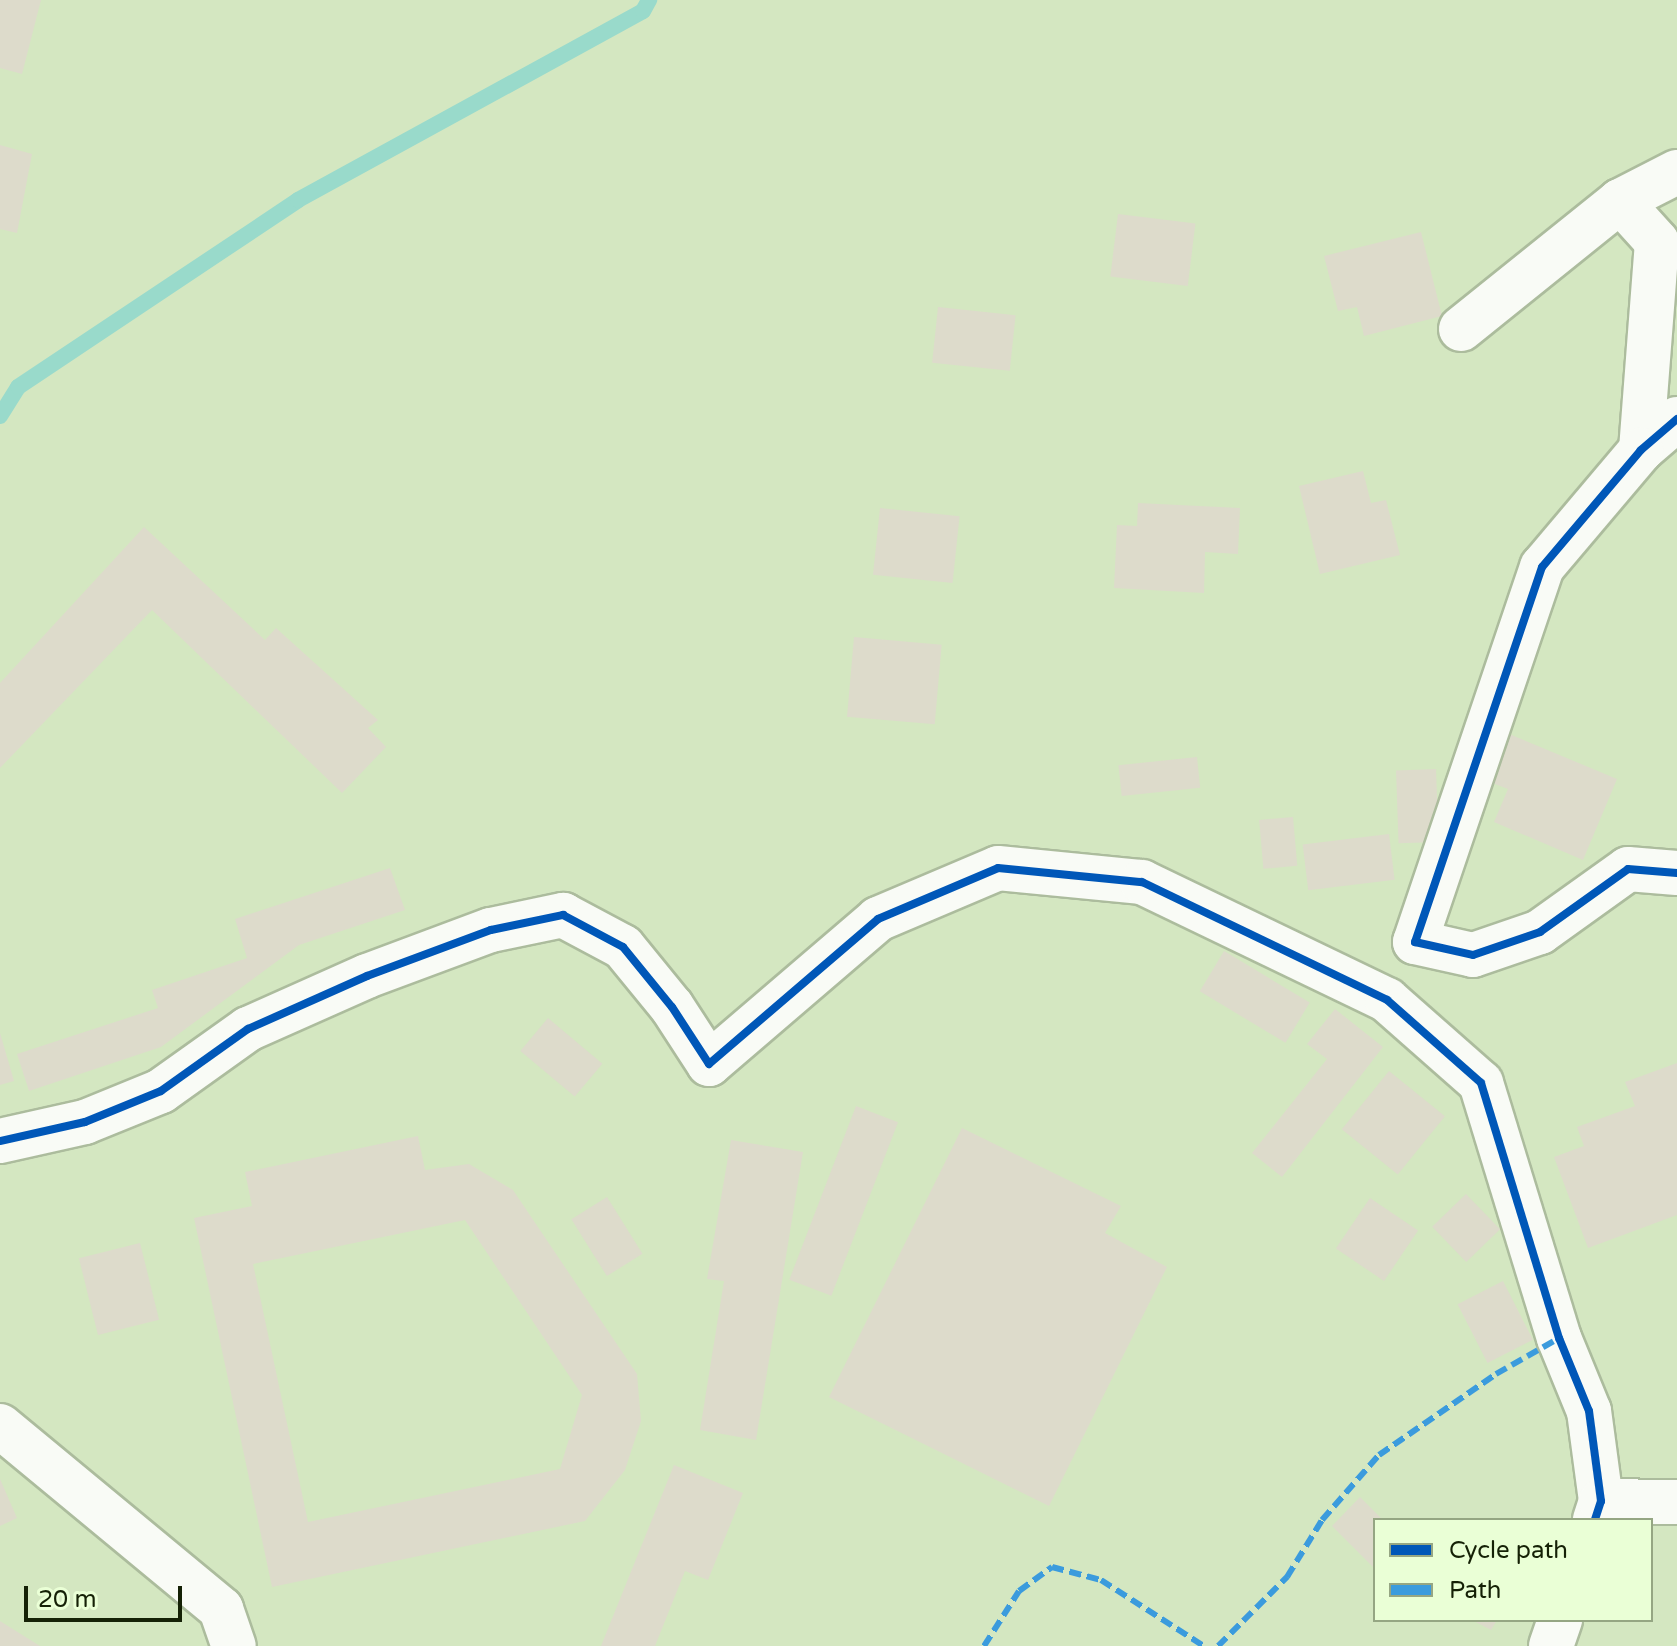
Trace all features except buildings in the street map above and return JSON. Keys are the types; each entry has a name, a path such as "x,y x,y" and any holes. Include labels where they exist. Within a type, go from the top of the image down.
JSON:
{"street":[{"path":"1461,329 1620,201 1677,172"},
{"path":"1620,201 1657,242 1641,450"},
{"path":"1387,1000 1415,942 1542,567 1641,450 1677,419"},
{"path":"0,1141 85,1122 161,1091 248,1029 367,976 491,930 563,915 623,947 672,1007 709,1064 878,919 998,868 1142,882 1387,1000 1481,1083 1559,1338 1589,1411 1598,1510 1677,1502"},
{"path":"1415,942 1473,955 1540,932 1628,869 1677,873"},
{"path":"0,1426 221,1609 234,1646"},
{"path":"1551,1646 1559,1622"}],"waterway":[{"path":"0,416 18,387 298,200 643,11 649,0"}],"marked path":[{"path":"1218,1646 1287,1577 1322,1520 1379,1455 1496,1374 1559,1338"},
{"path":"984,1646 1019,1591 1052,1567 1101,1580 1204,1646"}],"cycle path":[{"path":"1677,419 1641,450 1542,567 1415,942 1473,955 1540,932 1628,869 1677,873"},
{"path":"0,1141 85,1122 161,1091 248,1029 367,976 491,930 563,915 623,947 672,1007 709,1064 878,919 998,868 1142,882 1387,1000 1481,1083 1559,1338 1589,1411 1601,1501 1596,1518"}]}
